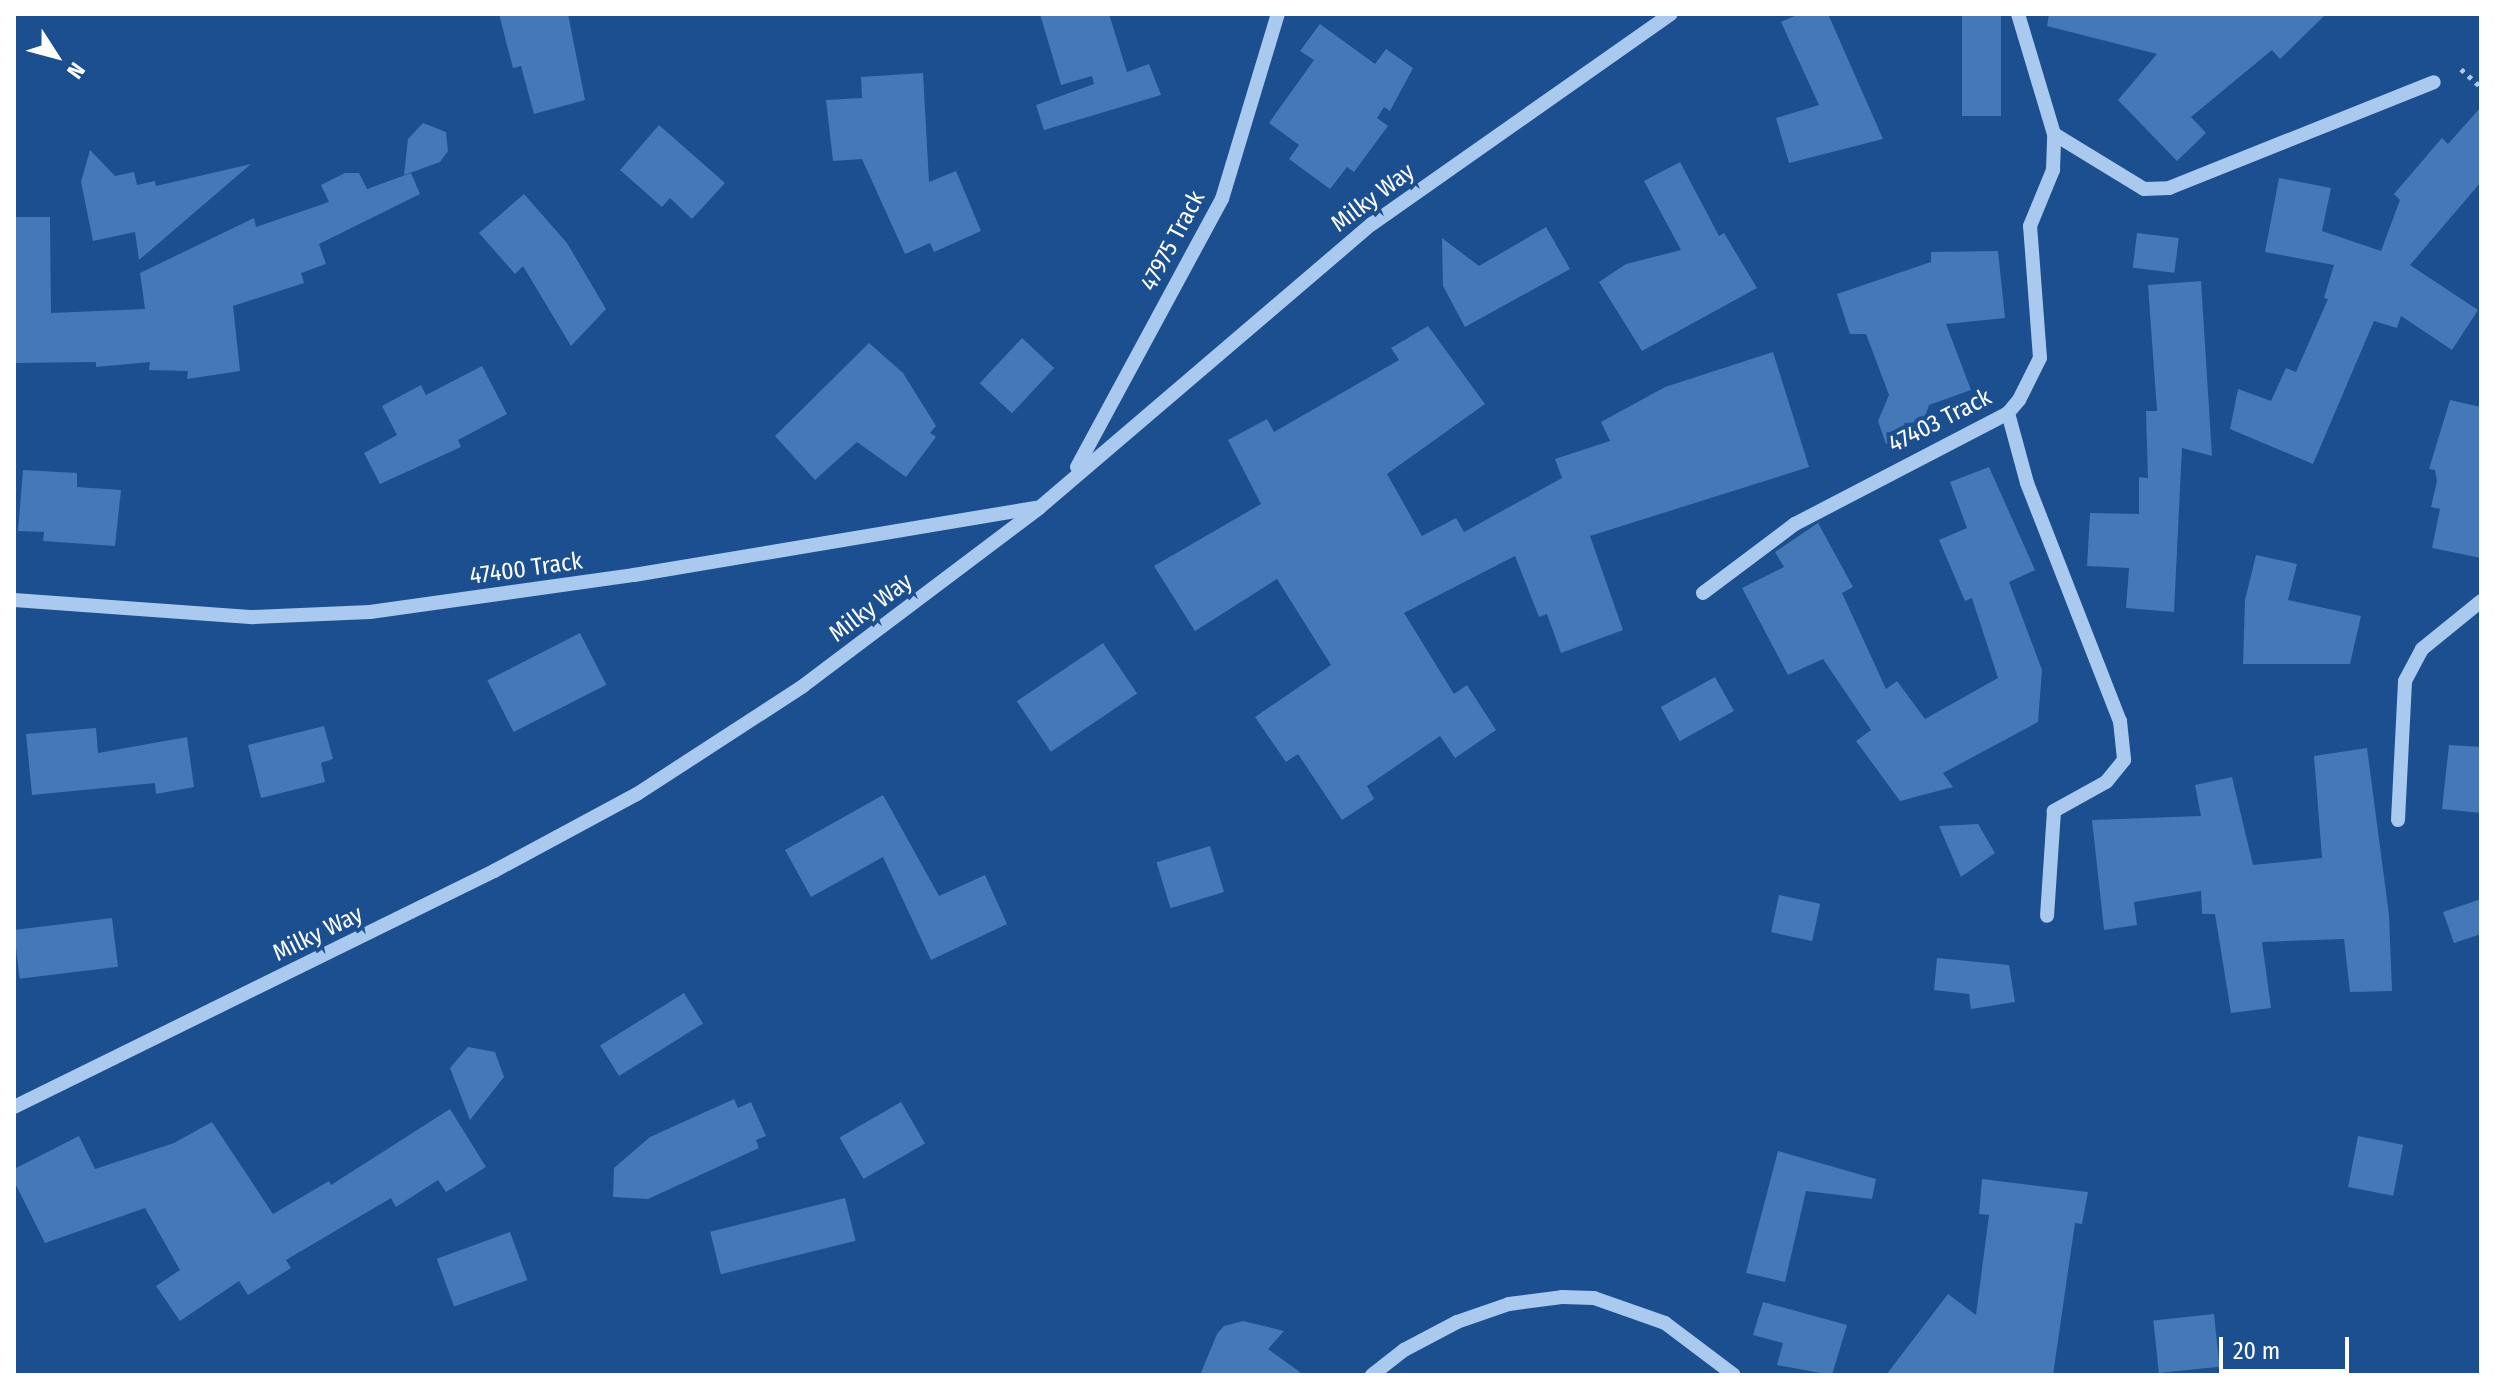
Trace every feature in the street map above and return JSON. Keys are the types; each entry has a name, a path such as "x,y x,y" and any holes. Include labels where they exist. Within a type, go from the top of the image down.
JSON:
{"street":[{"name":"47975 Track","path":"1073,474 1222,199 1278,14"},
{"name":"Milky Way","path":"14,1107 494,871 637,794 803,686 1039,508 1073,474 1372,224 1671,14"},
{"name":"47403 Track","path":"1703,593 1759,549 1844,494 2008,413 2040,358 2030,226 2053,170 2054,134 2018,14"},
{"path":"2054,134 2144,189 2169,188 2434,82"},
{"path":"2008,413 2027,483 2122,734 2124,760 2106,782 2054,811 2047,916"},
{"name":"47400 Track","path":"14,600 253,617 370,612 634,575 1039,508"},
{"path":"2398,820 2405,681 2422,649 2481,601"},
{"path":"1372,1375 1404,1350 1457,1322 1509,1304 1562,1297 1594,1298 1665,1323 1734,1375"}],"building":[{"path":"499,14 568,14 585,100 534,114 521,66 513,68"},
{"path":"1040,14 1109,14 1127,72 1149,64 1161,95 1044,130 1036,105 1094,84 1092,76 1061,85"},
{"path":"1799,14 1828,14 1883,139 1789,163 1776,118 1819,105 1781,22"},
{"path":"1962,14 2001,14 2001,116 1962,116"},
{"path":"2049,14 2326,14 2280,59 2272,50 2191,117 2206,133 2177,161 2118,100 2157,54 2047,26"},
{"path":"1320,24 1375,64 1386,49 1413,68 1390,111 1384,107 1377,118 1388,126 1354,172 1347,167 1330,189 1289,159 1299,145 1269,123 1314,60 1300,51"},
{"path":"923,73 929,182 956,171 981,231 934,252 930,243 905,254 862,159 833,161 826,100 862,98 861,77"},
{"path":"2481,107 2481,182 2410,265 2478,310 2452,350 2401,316 2397,328 2374,321 2313,464 2230,429 2238,389 2271,401 2286,368 2296,372 2328,299 2324,298 2334,265 2265,252 2279,178 2331,188 2322,231 2381,251 2400,200 2394,194 2442,138 2448,144"},
{"path":"423,123 446,132 448,151 440,162 404,175 408,139"},
{"path":"659,125 725,183 692,219 670,198 662,207 620,170"},
{"path":"90,150 115,176 134,172 137,185 155,181 156,186 251,164 139,260 135,232 93,241 81,182"},
{"path":"1680,162 1719,236 1724,233 1757,288 1642,351 1599,282 1626,264 1681,250 1644,181"},
{"path":"345,173 359,173 367,189 411,173 420,194 319,244 326,264 301,273 304,283 233,306 240,371 187,379 188,371 149,370 150,362 96,367 96,362 14,363 14,217 50,217 51,313 145,309 140,273 254,218 256,227 329,202 321,185"},
{"path":"524,194 567,243 606,309 571,346 523,266 515,274 479,233"},
{"path":"1546,227 1570,269 1465,327 1443,286 1442,238 1479,266"},
{"path":"2137,233 2179,238 2174,273 2133,268"},
{"path":"1998,251 2005,318 1946,324 1971,390 1929,405 1919,434 1886,444 1878,421 1889,395 1866,334 1850,334 1837,294 1931,262 1931,252"},
{"path":"2201,281 2212,456 2182,448 2174,612 2126,608 2129,568 2087,566 2090,513 2139,514 2139,477 2148,478 2146,411 2157,411 2148,285"},
{"path":"1428,326 1485,404 1387,474 1422,536 1456,518 1464,532 1562,478 1555,459 1610,441 1601,422 1665,387 1773,352 1809,467 1590,536 1623,630 1561,653 1547,614 1539,617 1515,556 1404,613 1454,694 1467,685 1496,730 1455,758 1440,736 1367,786 1374,799 1342,820 1298,754 1286,762 1255,717 1331,665 1277,579 1195,631 1154,566 1261,504 1228,440 1267,419 1274,432 1399,360 1391,348"},
{"path":"1022,338 1054,368 1012,413 980,383"},
{"path":"869,343 903,373 936,426 930,433 936,437 906,477 857,442 815,480 775,436"},
{"path":"482,366 507,414 458,440 461,447 380,484 364,453 397,435 382,406 421,385 426,395"},
{"path":"2450,400 2481,407 2481,558 2432,548 2440,509 2431,507 2437,481 2435,470 2429,469"},
{"path":"1989,467 2035,570 2009,582 2042,670 2038,722 1943,773 1953,787 1900,801 1856,741 1871,730 1823,659 1788,675 1742,588 1784,567 1775,552 1818,523 1853,587 1842,593 1886,689 1897,681 1925,719 1998,678 1972,598 1965,601 1939,540 1967,528 1950,482"},
{"path":"23,470 77,473 77,487 121,490 115,546 43,541 44,532 18,531"},
{"path":"2256,555 2297,564 2288,600 2361,616 2350,664 2243,664 2245,600"},
{"path":"580,633 606,685 514,732 487,680"},
{"path":"1103,643 1137,694 1051,752 1017,701"},
{"path":"1715,677 1734,711 1680,741 1661,707"},
{"path":"324,726 333,759 321,763 325,782 261,798 248,745"},
{"path":"96,728 98,753 187,737 194,787 156,794 155,783 32,795 26,734"},
{"path":"2449,745 2481,747 2481,813 2442,809"},
{"path":"2367,748 2389,915 2392,991 2350,992 2344,939 2262,942 2271,1008 2231,1013 2215,914 2202,914 2201,891 2134,902 2137,925 2104,930 2092,820 2201,816 2195,785 2232,777 2253,865 2322,858 2314,756"},
{"path":"883,795 939,896 985,875 1007,924 931,960 883,857 811,897 785,850"},
{"path":"1978,824 1995,853 1961,877 1939,826"},
{"path":"1210,846 1224,892 1170,908 1156,862"},
{"path":"1779,895 1820,904 1812,941 1771,932"},
{"path":"2481,899 2481,934 2454,943 2443,912"},
{"path":"112,918 118,967 20,979 14,930"},
{"path":"1937,958 2009,965 2015,1002 1971,1009 1969,994 1934,990"},
{"path":"684,993 703,1024 619,1076 600,1045"},
{"path":"468,1047 495,1052 504,1077 470,1120 450,1068"},
{"path":"734,1099 738,1108 751,1102 766,1136 756,1140 759,1148 648,1199 613,1197 614,1168 650,1137"},
{"path":"901,1102 925,1144 864,1179 840,1138"},
{"path":"450,1109 486,1167 446,1192 438,1180 396,1207 391,1198 286,1260 291,1268 248,1295 239,1281 180,1321 156,1286 180,1270 145,1208 45,1243 14,1181 14,1169 79,1136 95,1169 174,1143 212,1122 273,1214 329,1181 331,1185"},
{"path":"2358,1136 2403,1145 2393,1196 2348,1187"},
{"path":"1778,1151 1876,1179 1872,1199 1806,1191 1785,1282 1746,1273"},
{"path":"1982,1179 2088,1192 2082,1224 2075,1223 2053,1375 1886,1375 1948,1294 1976,1315 1989,1215 1979,1214"},
{"path":"845,1198 856,1241 721,1274 710,1232"},
{"path":"510,1232 527,1280 454,1307 437,1259"},
{"path":"1763,1302 1847,1325 1832,1375 1777,1365 1783,1343 1753,1335"},
{"path":"2214,1314 2220,1367 2159,1373 2153,1320"},
{"path":"1243,1321 1284,1331 1268,1349 1304,1375 1200,1375 1217,1334 1224,1326"}]}
